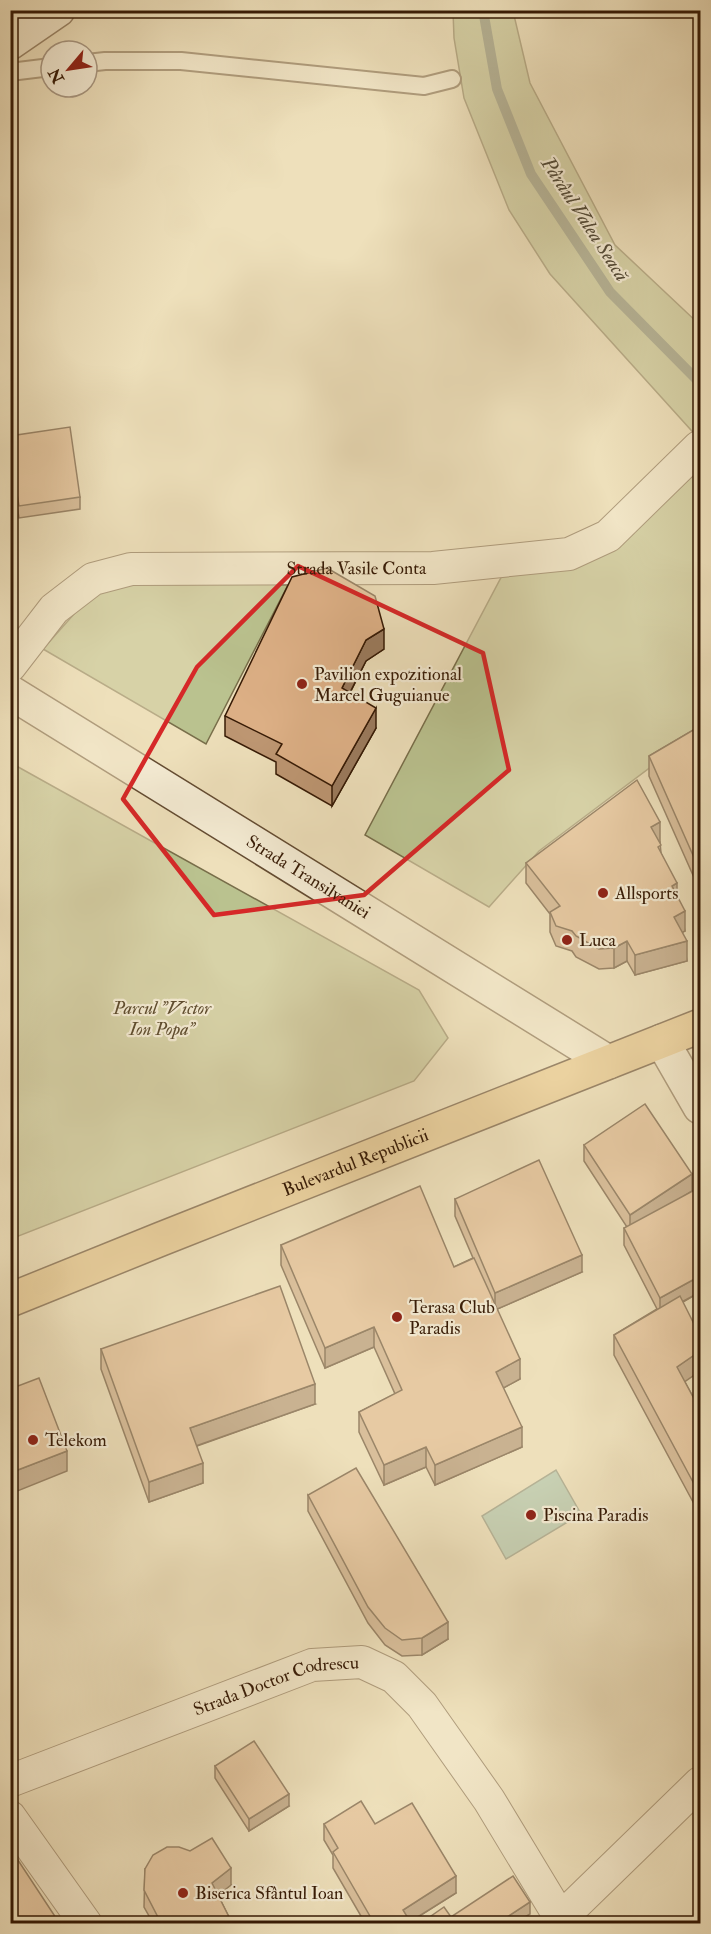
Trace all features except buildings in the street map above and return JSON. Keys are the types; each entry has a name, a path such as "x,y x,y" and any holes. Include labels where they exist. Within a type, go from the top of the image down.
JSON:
{"main road":[{"name":"Bulevardul Republicii","path":"10,1300 700,1026"}],"street":[{"path":"10,43 58,10"},
{"name":"Strada Vasile Conta","path":"10,666 54,609 93,579 131,569 433,568 569,554 608,536 699,447"},
{"name":"Strada Transilvaniei","path":"10,692 608,1062"},
{"path":"662,1041 700,1107"},
{"name":"Strada Doctor Codrescu","path":"10,1781 312,1665 362,1662 394,1677 422,1705 489,1800 560,1922"},
{"path":"560,1922 700,1783"},
{"path":"10,1817 86,1923"}],"lane":[{"path":"99,62 181,61 424,86 452,79"},
{"path":"10,72 39,68"}],"highlighted area":[{"path":"298,566 483,653 509,770 364,895 214,915 123,799 197,667"}],"green space":[{"path":"453,11 513,11 530,83 615,245 700,325 700,440 550,274 509,210 464,98 454,38"},
{"path":"700,470 700,730 539,851 489,907 365,835 504,572 613,544"},
{"path":"290,581 206,744 43,649 90,596 136,583"},
{"name":"Parcul \"Victor Ion Popa\"","path":"11,763 419,990 448,1038 414,1081 11,1239"}],"shaded area":[{"name":"Piscina Paradis","path":"556,1470 581,1514 506,1559 482,1516"}],"waterway":[{"name":"Pârâul Valea Seacă","path":"483,10 497,89 531,174 610,292 700,383"}],"place":[{"name":"Pavilion expozitional Marcel Guguianue","path":"302,684"},
{"name":"Allsports","path":"603,893"},
{"name":"Luca","path":"567,940"},
{"name":"Terasa Club Paradis","path":"397,1317"},
{"name":"Telekom","path":"33,1440"},
{"name":"Piscina Paradis","path":"531,1515"},
{"name":"Biserica Sfântul Ioan","path":"183,1893"}]}
